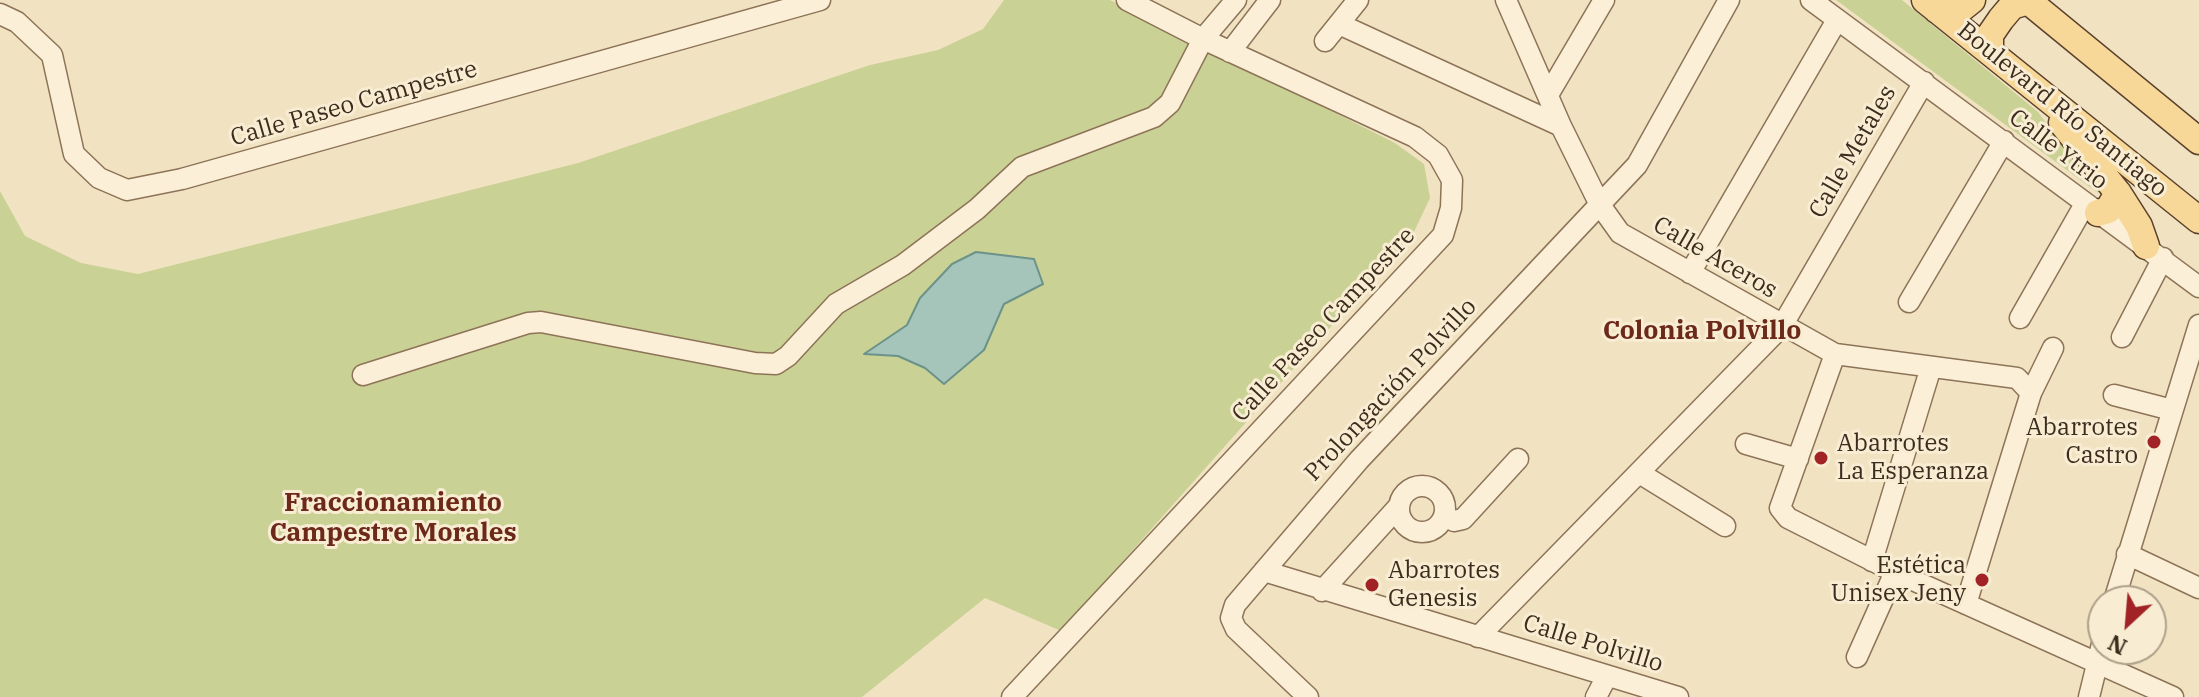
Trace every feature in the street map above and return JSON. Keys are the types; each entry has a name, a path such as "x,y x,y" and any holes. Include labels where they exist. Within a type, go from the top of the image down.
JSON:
{"main road":[{"path":"1931,5 1962,8 1972,0"},
{"path":"1990,51 1990,35 2001,19 2012,6 2028,1 2199,141"},
{"name":"Boulevard Río Santiago","path":"1931,5 2199,220"},
{"path":"2030,83 2118,193 2154,252"},
{"path":"2092,208 2108,210 2118,193"}],"street":[{"name":"Calle Paseo Campestre","path":"0,14 17,22 52,55 74,154 99,178 127,190 182,179 820,0"},
{"name":"Calle Paseo Campestre","path":"1012,697 1443,235 1451,208 1452,180 1438,155 1415,137 1230,52 1127,0"},
{"path":"363,375 528,323 541,322 755,363 776,364 788,356 836,304 903,265 977,209 1022,167 1154,117 1170,103 1203,39 1236,0"},
{"path":"1230,52 1270,0"},
{"path":"1325,41 1358,0"},
{"name":"Calle Aceros","path":"1506,0 1561,126 1600,205 1620,233 1835,354 2017,378 2031,393"},
{"path":"1548,95 1604,0"},
{"name":"Prolongación Polvillo","path":"1308,697 1236,629 1231,618 1235,605 1359,460 1637,165 1729,0"},
{"name":"Calle Metales","path":"1478,637 1641,474 1782,326 1924,82 1811,0"},
{"path":"1690,273 1837,20"},
{"path":"1339,24 1561,126"},
{"name":"Calle Ytrio","path":"1924,82 2199,287"},
{"path":"1909,302 2004,141"},
{"path":"2020,318 2092,208"},
{"path":"2122,337 2154,252"},
{"path":"2118,585 2199,325"},
{"path":"1966,604 2031,393 2053,348"},
{"path":"1835,354 1780,508 1788,518 1895,572 2087,659"},
{"path":"1872,561 1931,367"},
{"path":"2114,395 2172,410"},
{"path":"1746,444 1798,459"},
{"path":"1445,516 1454,521 1463,519 1518,459"},
{"path":"1641,474 1725,526"},
{"path":"1322,591 1413,487 1428,486 1441,495 1445,516"},
{"path":"1399,506 1403,521 1415,531 1436,527 1445,516"},
{"path":"2127,554 2199,588"},
{"name":"Calle Polvillo","path":"1264,571 1678,697"},
{"path":"1857,657 1895,572"},
{"path":"2089,697 2097,665"},
{"path":"2099,665 2173,697"},
{"path":"1596,697 1607,676"}],"green space":[{"path":"1004,0 1110,0 1395,143 1424,164 1430,198 1413,234 1061,631 985,598 862,697 0,697 0,191 25,236 81,263 138,274 578,163 870,65 938,50 983,29"},
{"path":"1836,0 1902,0 2038,112 2098,193"}],"water":[{"path":"976,252 1034,259 1043,284 1004,304 984,350 944,384 925,368 898,356 864,354 907,325 920,298 952,264"}],"place":[{"name":"Abarrotes Castro","path":"2154,442"},
{"name":"Abarrotes La Esperanza","path":"1821,458"},
{"name":"Estética Unisex Jeny","path":"1982,580"},
{"name":"Abarrotes Genesis","path":"1372,585"}],"district":[{"name":"Colonia Polvillo","path":"1702,331"},
{"name":"Fraccionamiento Campestre Morales","path":"393,518"}]}
